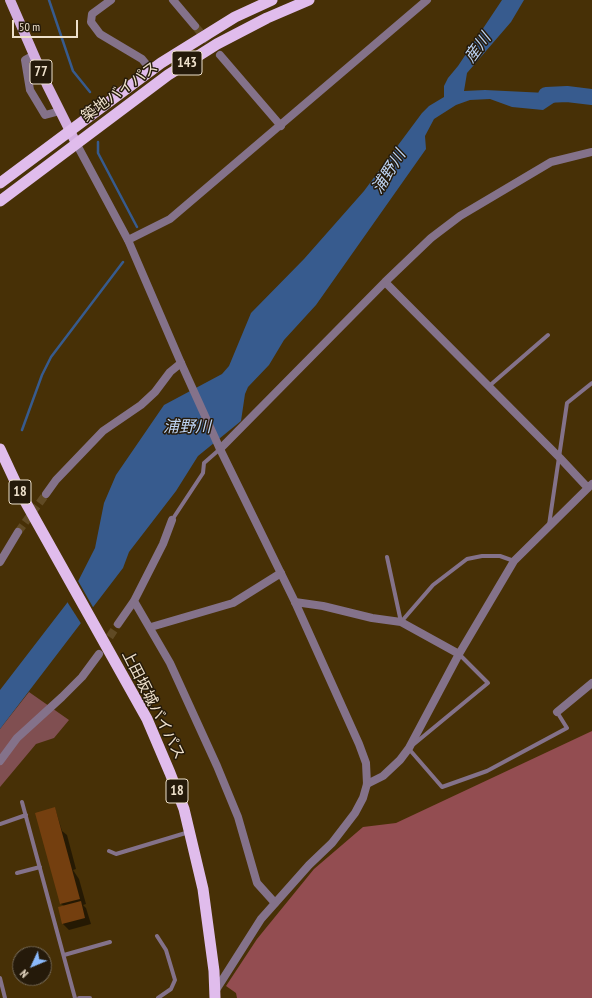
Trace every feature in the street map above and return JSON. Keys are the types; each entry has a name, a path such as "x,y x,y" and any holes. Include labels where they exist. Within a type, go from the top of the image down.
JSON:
{"highway":[{"name":"築地バイパス","path":"0,183 151,70 212,31 272,0"},
{"name":"築地バイパス","path":"0,201 168,75 211,48 267,18 309,0"},
{"name":"上田坂城バイパス","path":"0,449 13,479 96,625 147,719 170,773 190,832 204,889 214,971 215,998"}],"main road":[{"name":"77","path":"10,0 34,55 76,143"}],"street":[{"path":"111,0 92,14 91,22 100,34 142,59 151,70"},
{"path":"173,0 195,26"},
{"path":"128,240 170,219 281,126 427,0"},
{"path":"220,54 281,126"},
{"path":"34,55 25,60 30,90 45,115 60,111"},
{"path":"76,143 128,240 181,363 295,602 360,744 366,763 367,784 363,798 345,827 275,903 249,936 221,984 210,998"},
{"path":"220,446 431,238 460,216 551,162 592,152"},
{"path":"367,784 383,776 408,748 459,654 514,561 590,486 488,387 385,282"},
{"path":"46,494 56,480 103,431 141,405 155,392 170,372 181,363"},
{"path":"118,624 134,602 163,544 172,520"},
{"path":"0,562 18,532"},
{"path":"151,627 233,604 281,573"},
{"path":"134,602 151,627 170,663 217,766 238,817 257,883 275,903"},
{"path":"295,602 323,606 372,618 401,622 459,654"},
{"path":"0,761 17,738 82,677 98,654"},
{"path":"557,712 592,683"}],"lane":[{"path":"488,387 548,335"},
{"path":"548,528 560,458 567,403 592,383"},
{"path":"172,520 203,473 204,463 220,446"},
{"path":"401,622 433,586 467,559 482,556 500,556 514,561"},
{"path":"387,557 401,622"},
{"path":"459,654 488,683 408,748 442,787 487,771 567,728 557,712"},
{"path":"22,802 75,998"},
{"path":"0,824 26,814"},
{"path":"109,851 116,854 190,832"},
{"path":"17,873 40,867"},
{"path":"157,936 166,950 175,980 172,989 158,998"},
{"path":"64,955 110,942"},
{"path":"0,978 5,998"},
{"path":"79,998 90,998"}],"shaded area":[{"path":"29,692 69,720 54,738 36,744 0,787 0,729"},
{"path":"592,731 592,998 237,998 236,993 226,986 257,939 314,869 363,827 396,823"}],"water":[{"name":"浦野川","path":"502,0 524,0 511,22 467,73 464,91 485,90 567,94 543,110 512,107 490,99 470,100 456,105 434,119 425,136 426,149 316,305 284,340 269,365 248,387 245,394 241,421 198,456 176,491 129,552 123,568 0,729 0,690 67,603 95,548 104,503 116,475 164,405 222,374 229,366 251,313 304,259 364,191 422,113 429,106 444,97 444,86 448,78 458,66"}],"pier":[{"path":"77,579 94,609 82,625 66,600"}],"building":[{"path":"55,807 80,899 60,904 35,813"},
{"path":"81,901 85,918 62,924 58,907"}],"waterway":[{"path":"49,0 73,71 90,92"},
{"name":"浦野川","path":"546,95 567,94 592,97"},
{"path":"98,142 98,153 137,227"},
{"path":"22,430 42,375 51,357 123,262"}],"tunnel":[{"path":"195,26 220,55"},
{"path":"18,532 46,494"},
{"path":"103,647 118,624"}],"water label":[{"name":"産川","path":"478,48"}]}
